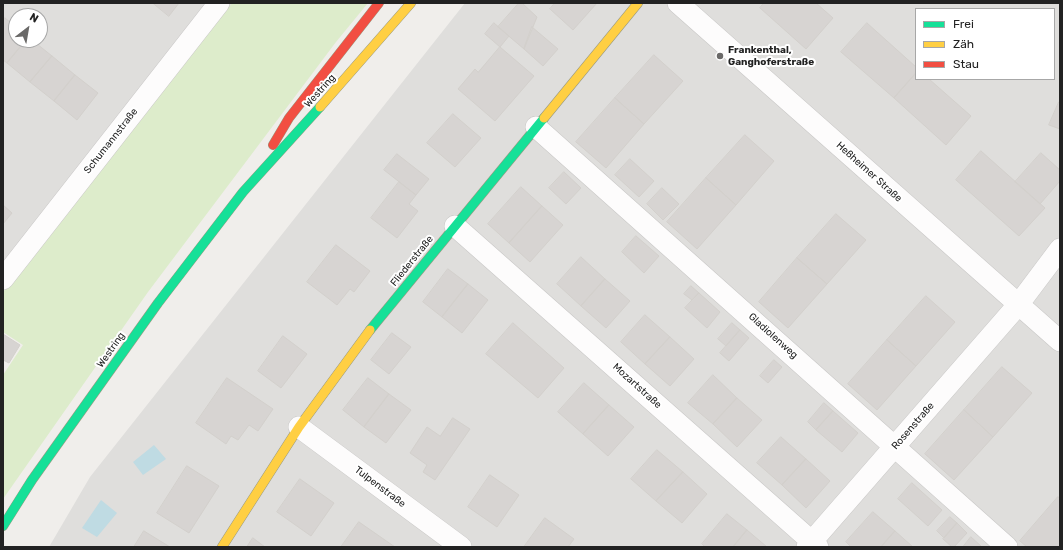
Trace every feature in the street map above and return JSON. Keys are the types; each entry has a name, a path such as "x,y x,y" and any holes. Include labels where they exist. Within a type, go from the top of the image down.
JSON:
{"street":[{"name":"Schumannstraße","path":"3,279 219,3"},
{"name":"Westring","path":"243,192 289,118 379,3"},
{"name":"Westring","path":"3,526 32,480 158,303 243,192 358,65 411,3"},
{"name":"Fliederstraße","path":"222,547 299,427 380,317 638,3"},
{"name":"Heßheimer Straße","path":"678,3 1060,341"},
{"name":"Gladiolenweg","path":"536,127 778,340 894,447 1007,547"},
{"name":"Mozartstraße","path":"455,226 812,545"},
{"name":"Rosenstraße","path":"812,545 894,447 1018,304 1060,249"},
{"name":"Tulpenstraße","path":"299,427 461,547"}],"shaded area":[{"path":"3,3 232,3 3,292"},
{"path":"465,3 1060,3 1060,547 49,547 90,477"}],"green space":[{"path":"232,3 368,3 336,42 148,292 3,499 3,375 23,345 3,332 3,292"}],"water":[{"path":"154,445 166,459 143,475 133,462"},
{"path":"101,500 117,513 97,537 82,528"}],"building":[{"path":"153,3 179,3 169,16"},
{"path":"519,3 522,3 537,17 524,49 498,27"},
{"path":"555,3 597,3 573,30 550,9"},
{"path":"764,3 816,3 833,18 806,49 760,8"},
{"path":"5,18 8,20 8,48 19,48 7,63 3,60 3,20"},
{"path":"494,23 509,36 500,47 485,34"},
{"path":"867,23 915,66 915,74 894,98 841,52"},
{"path":"532,27 558,49 543,66 524,49"},
{"path":"500,47 534,76 495,121 458,89 475,69 478,72"},
{"path":"19,48 42,48 52,56 30,82 7,63"},
{"path":"654,55 683,81 644,124 615,98"},
{"path":"52,56 75,75 54,101 30,82"},
{"path":"915,74 915,80 930,80 971,116 946,145 894,98"},
{"path":"75,75 98,93 77,120 54,101"},
{"path":"615,98 644,124 606,168 576,142"},
{"path":"1060,102 1060,129 1049,125"},
{"path":"453,114 481,138 455,167 427,143"},
{"path":"745,135 774,161 736,205 706,178"},
{"path":"981,151 1045,208 1019,236 956,180"},
{"path":"1041,153 1060,170 1060,181 1040,204 1015,182"},
{"path":"397,154 429,179 416,195 384,170"},
{"path":"630,159 654,181 639,197 615,175"},
{"path":"564,172 581,188 566,204 549,188"},
{"path":"706,178 736,205 697,249 667,222"},
{"path":"399,182 416,195 409,204 418,211 397,238 371,218"},
{"path":"521,187 542,206 509,243 488,224"},
{"path":"662,188 679,204 663,220 647,204"},
{"path":"3,205 12,213 3,224"},
{"path":"542,206 563,225 530,262 509,243"},
{"path":"836,214 866,240 827,284 797,258"},
{"path":"636,236 659,256 644,273 622,252"},
{"path":"336,245 370,271 354,292 350,289 337,305 307,282"},
{"path":"581,257 605,279 581,306 557,284"},
{"path":"797,258 827,284 788,328 759,302"},
{"path":"448,269 468,284 442,317 423,302"},
{"path":"605,279 630,301 606,328 581,306"},
{"path":"468,284 488,300 462,333 442,317"},
{"path":"691,286 699,293 692,300 684,294"},
{"path":"699,293 720,312 707,328 685,308"},
{"path":"926,296 955,322 916,366 887,340"},
{"path":"645,315 670,337 645,364 621,342"},
{"path":"513,323 564,368 538,398 486,354"},
{"path":"732,323 740,330 726,346 718,339"},
{"path":"740,330 749,338 729,361 720,353"},
{"path":"392,333 411,347 389,374 371,360"},
{"path":"3,334 20,345 9,363 3,360"},
{"path":"283,336 307,354 281,388 258,371"},
{"path":"670,337 694,359 670,386 645,364"},
{"path":"887,340 916,366 877,410 848,384"},
{"path":"774,360 782,367 768,383 760,376"},
{"path":"1002,367 1032,393 993,437 964,410"},
{"path":"713,375 737,398 713,424 688,403"},
{"path":"227,378 273,409 258,431 249,425 238,440 231,436 226,444 196,423"},
{"path":"368,378 389,394 364,427 343,410"},
{"path":"584,383 609,405 583,434 558,412"},
{"path":"389,394 411,410 386,443 364,427"},
{"path":"737,398 762,420 737,447 713,424"},
{"path":"824,403 833,411 816,430 808,422"},
{"path":"609,405 634,427 608,456 583,434"},
{"path":"964,410 993,437 954,480 925,454"},
{"path":"833,411 858,433 842,452 816,430"},
{"path":"453,418 470,429 435,480 423,472 427,465 410,453 427,427 440,436"},
{"path":"781,437 806,459 782,485 757,463"},
{"path":"657,450 683,472 656,501 631,479"},
{"path":"806,459 830,481 806,508 782,485"},
{"path":"187,466 219,486 189,533 157,513"},
{"path":"683,472 707,494 682,523 656,501"},
{"path":"490,475 519,495 497,527 468,507"},
{"path":"300,479 334,503 311,536 277,512"},
{"path":"912,483 942,510 928,526 898,499"},
{"path":"1058,497 1060,498 1060,547 1027,547 1020,541"},
{"path":"873,512 895,531 881,547 851,547 846,542"},
{"path":"727,514 747,530 733,547 705,547 702,544"},
{"path":"950,517 957,523 944,538 937,531"},
{"path":"545,518 574,539 568,547 524,547"},
{"path":"359,522 395,547 341,547"},
{"path":"957,523 967,533 954,547 952,547 943,539"},
{"path":"747,530 767,547 733,547"},
{"path":"144,531 170,547 134,547"},
{"path":"895,531 913,547 881,547"},
{"path":"971,537 981,546 981,547 963,547"},
{"path":"253,538 265,547 247,547"}],"traffic: fast":[{"path":"3,526 32,480 158,303 243,192 320,107"},
{"path":"370,330 544,118"}],"traffic: slow":[{"path":"320,107 411,3"},
{"path":"544,118 638,3"},
{"path":"222,547 299,427 370,330"}],"traffic: jam":[{"path":"273,145 289,118 379,3"}],"place":[{"name":"Frankenthal, Ganghoferstraße","path":"720,56"}]}
